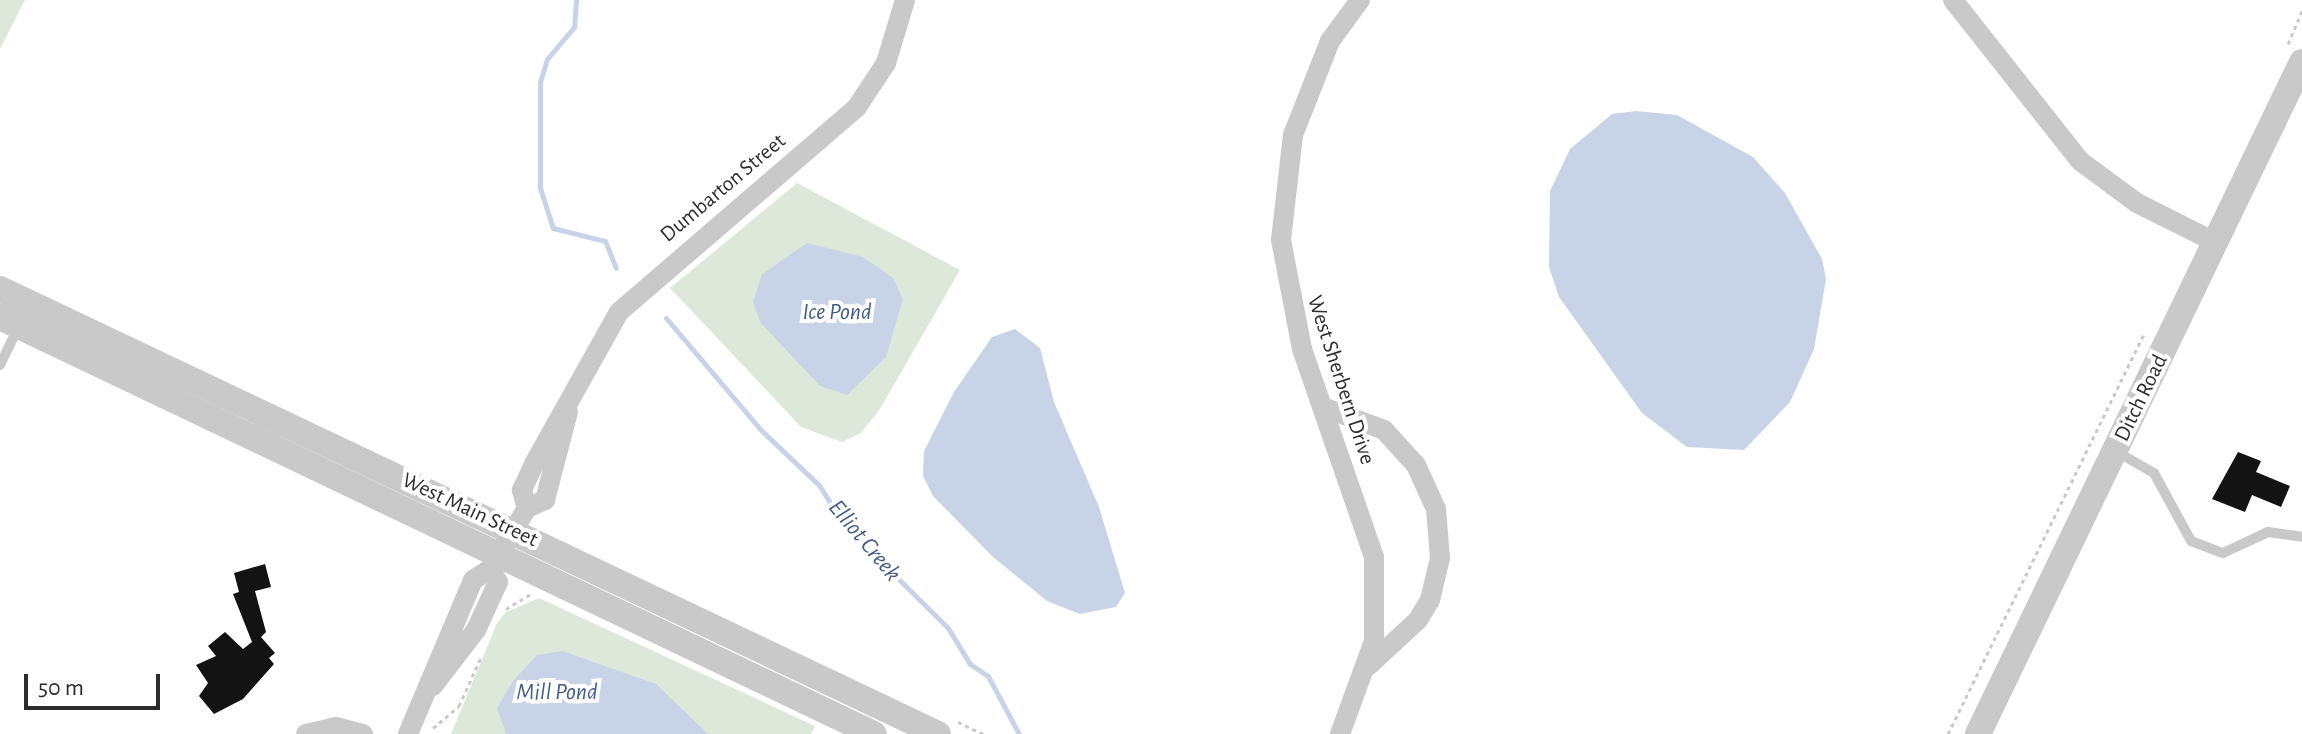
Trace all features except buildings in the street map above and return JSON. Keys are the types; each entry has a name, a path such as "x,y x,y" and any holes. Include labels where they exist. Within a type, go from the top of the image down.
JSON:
{"street":[{"name":"Dumbarton Street","path":"507,540 545,500 568,412 611,325 635,293 857,107 886,63 905,0"},
{"name":"West Sherbern Drive","path":"1340,734 1368,666 1378,600 1374,557 1287,293 1281,240 1285,186 1309,89 1330,41 1360,0"},
{"path":"1953,0 2080,161 2137,203 2217,243"},
{"name":"Ditch Road","path":"1978,734 2217,243 2292,58"},
{"name":"West Main Street","path":"0,289 507,540 874,734"},
{"name":"West Main Street","path":"9,322 507,540 938,734"},
{"path":"1323,407 1384,430 1416,465 1436,509 1440,558 1430,600 1418,620 1368,666"},
{"path":"408,734 427,692 476,630 498,582 507,540"},
{"path":"306,734 336,727 363,734"}],"lane":[{"path":"0,365 9,322"},
{"path":"2115,451 2154,473 2191,541 2223,553 2268,532 2302,537"}],"path":[{"path":"2292,58 2302,11"},
{"path":"1948,734 2148,327"},
{"path":"497,617 534,592"},
{"path":"427,734 465,697 485,644"}],"green space":[{"path":"0,0 25,0 0,49"},
{"path":"797,183 960,270 880,409 861,433 842,442 801,427 670,288"},
{"path":"539,598 815,726 811,734 451,734 497,623 506,612"}],"water":[{"path":"1636,111 1677,115 1753,157 1785,193 1822,259 1826,279 1814,349 1790,402 1744,450 1687,447 1642,413 1559,297 1549,267 1550,191 1570,149 1612,114"},
{"name":"Ice Pond","path":"807,243 863,257 893,278 903,299 886,357 847,395 820,386 760,322 753,302 762,274"},
{"path":"1015,329 1040,348 1054,402 1099,507 1125,593 1116,607 1080,614 1047,601 993,557 933,496 923,476 924,451 954,392 992,337"},
{"name":"Mill Pond","path":"562,651 656,684 708,734 506,734 497,708 513,681 537,655"}],"waterway":[{"name":"Elliot Creek","path":"576,0 574,27 547,59 540,82 540,188 553,228 605,241 616,268"},
{"name":"Elliot Creek","path":"666,318 761,430 819,485 844,525 948,628 970,664 988,676 1019,734"}]}
